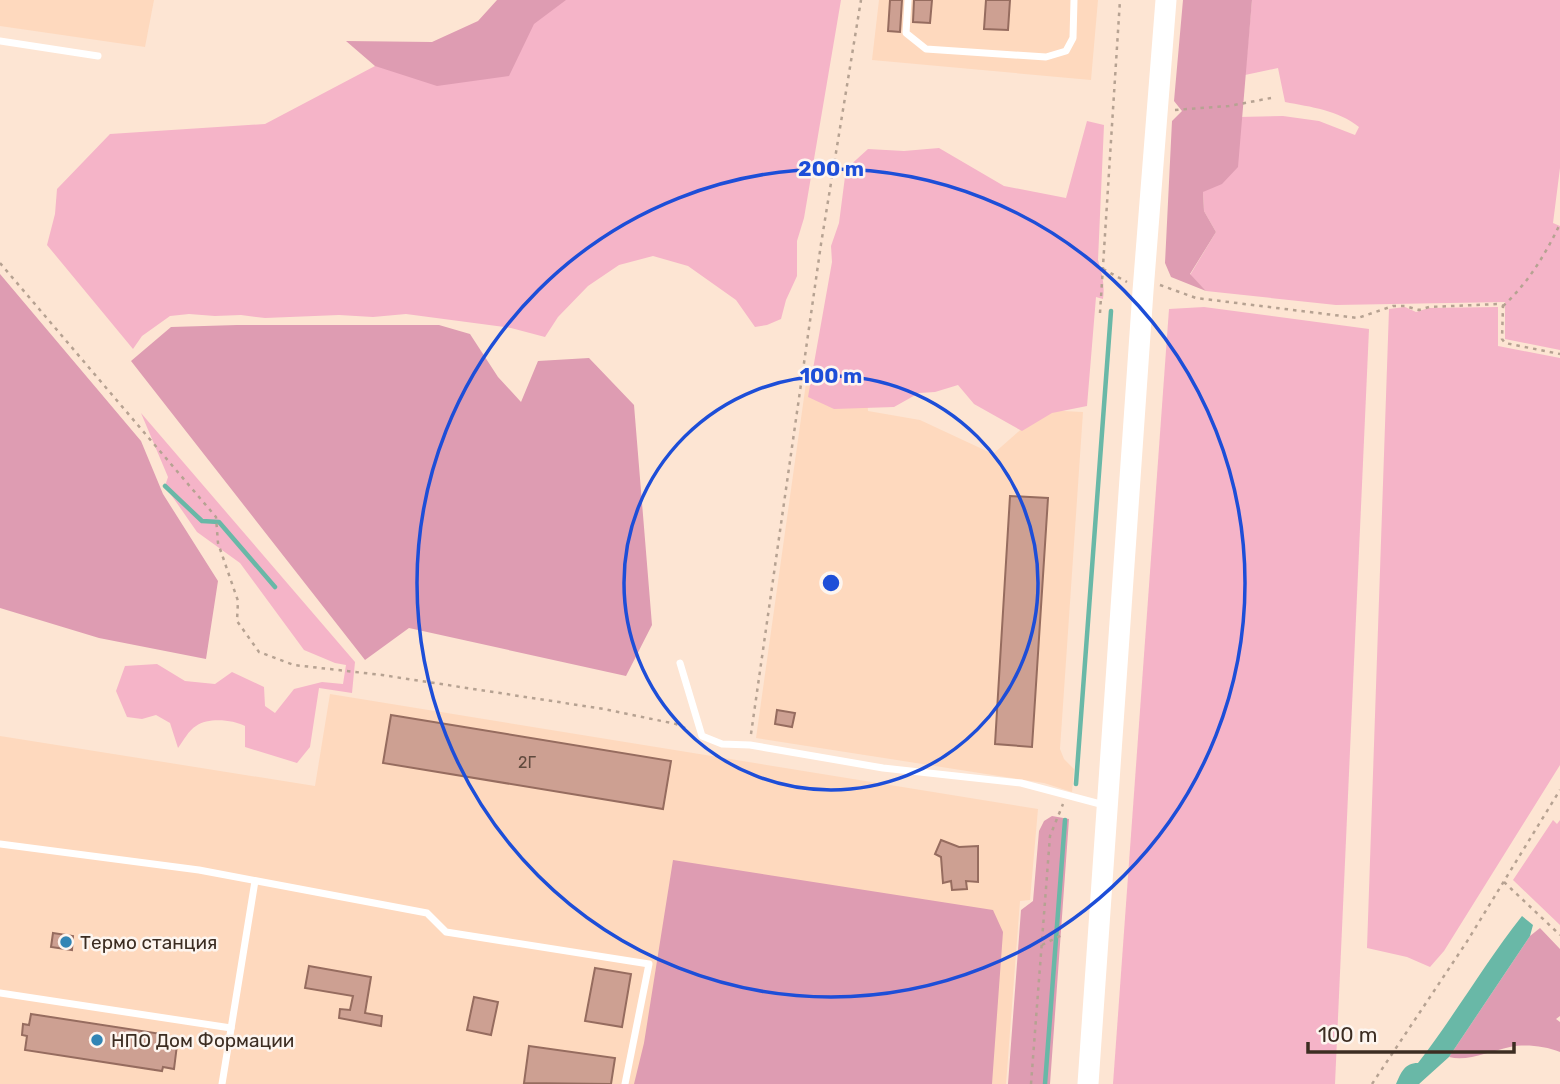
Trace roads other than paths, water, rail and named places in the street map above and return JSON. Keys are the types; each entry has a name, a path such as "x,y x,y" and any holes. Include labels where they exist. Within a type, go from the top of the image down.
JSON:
{"main road":[{"path":"1088,1084 1143,282 1166,0"}],"lane":[{"path":"908,0 906,33 926,49 1046,57 1066,51 1073,38 1074,0"},
{"path":"0,41 98,56"},
{"path":"680,663 702,736 722,744 750,745 883,768 1021,783 1109,806"},
{"path":"0,844 199,870 427,914 446,932 649,964 625,1084"},
{"path":"222,1084 255,881"},
{"path":"0,993 231,1028"}],"water":[{"path":"1522,916 1533,925 1530,936 1449,1057 1419,1084 1396,1084 1406,1067 1418,1063"}],"waterway":[{"path":"1076,784 1111,311"},
{"path":"165,486 202,521 219,522 275,587"},
{"path":"1045,1084 1065,820"}],"place":[{"name":"Термо станция","path":"66,942"},
{"name":"НПО Дом Формации","path":"97,1040"}]}
